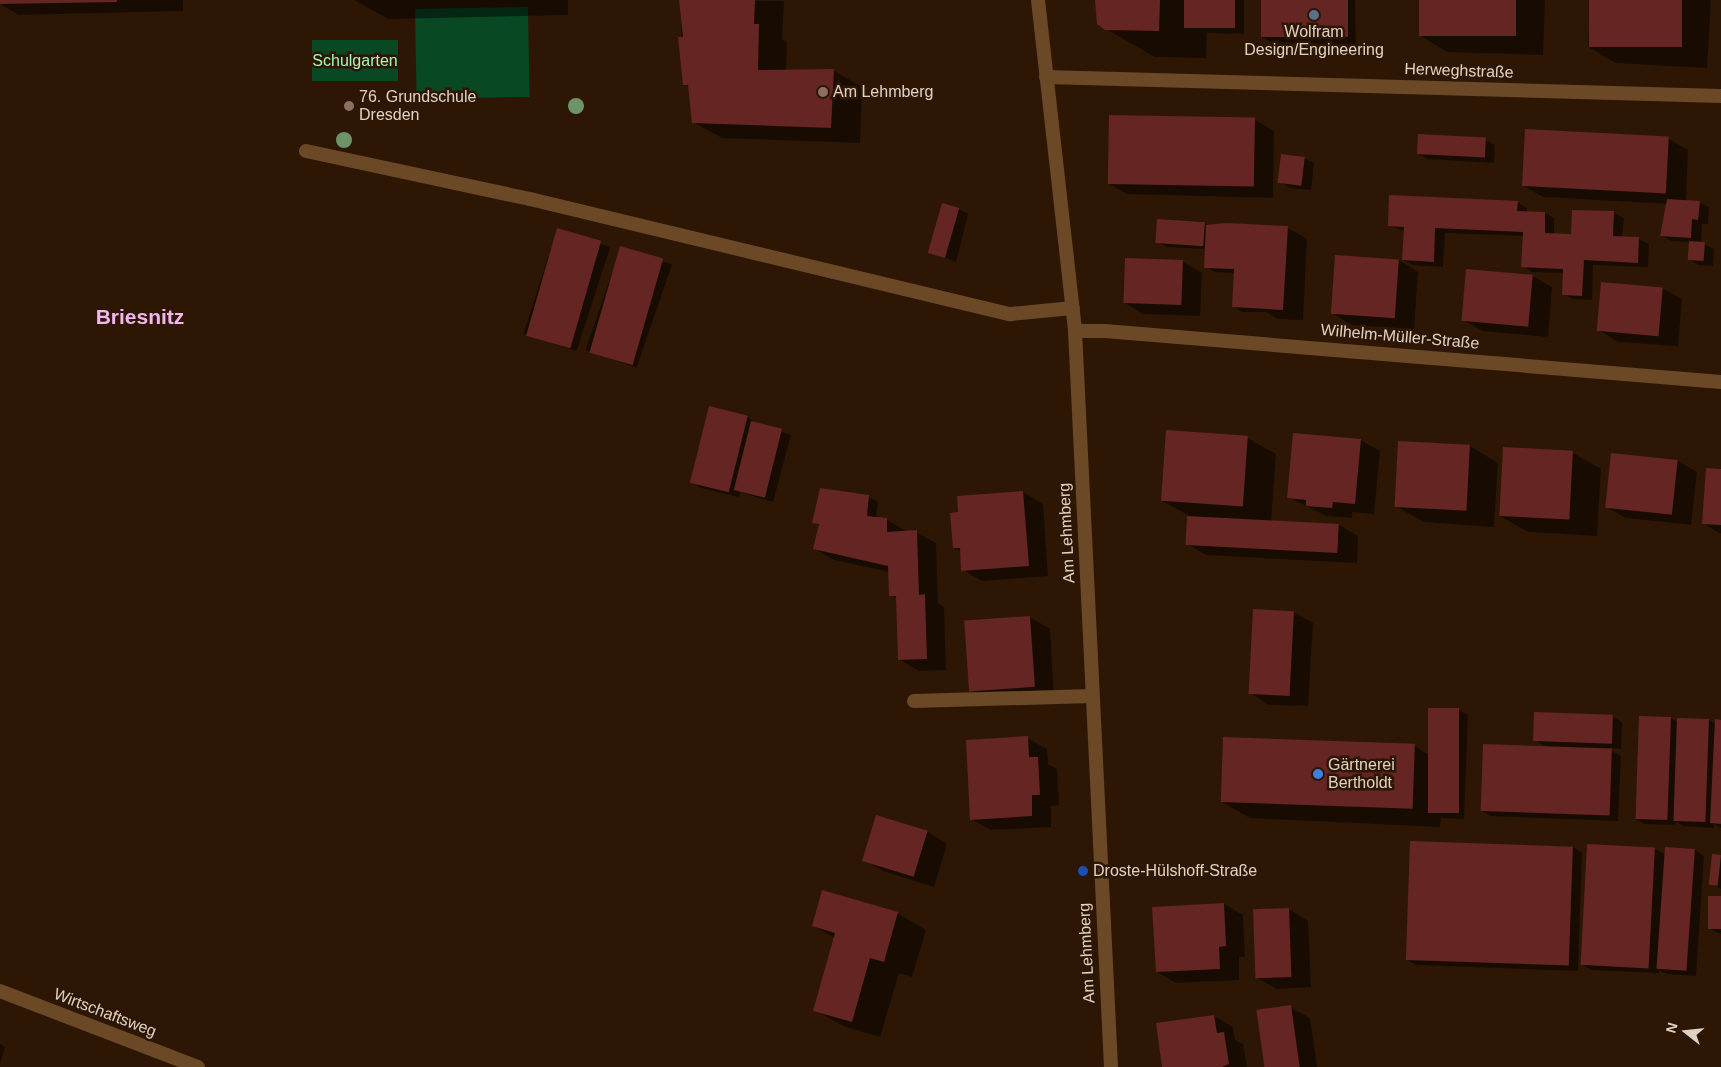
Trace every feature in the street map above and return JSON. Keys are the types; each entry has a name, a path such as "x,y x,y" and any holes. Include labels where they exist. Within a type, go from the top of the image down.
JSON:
{"street":[{"name":"Am Lehmberg","path":"1038,0 1075,331 1110,1067"},
{"name":"Herweghstraße","path":"1046,77 1721,96"},
{"path":"306,151 530,199 1010,314 1073,308"},
{"name":"Wilhelm-Müller-Straße","path":"1075,331 1115,331 1721,382"},
{"path":"914,701 1092,696"},
{"name":"Wirtschaftsweg","path":"0,991 198,1067"}],"green space":[{"path":"528,7 530,97 417,99 415,9"},
{"name":"Schulgarten","path":"312,40 398,40 398,81 312,81"}],"building":[{"path":"0,0 117,0 117,2 0,4"},
{"path":"679,0 755,0 754,24 759,24 758,70 834,69 831,128 692,123 688,85 683,85 678,37 683,37"},
{"path":"1095,0 1160,0 1159,31 1105,30 1097,24"},
{"path":"1184,0 1235,0 1235,28 1184,28"},
{"path":"1261,0 1348,0 1348,37 1261,37"},
{"path":"1419,0 1516,0 1516,36 1419,36"},
{"path":"1589,0 1682,0 1682,47 1589,47"},
{"path":"1109,115 1255,118 1254,187 1108,184"},
{"path":"1525,129 1669,137 1666,193 1522,186"},
{"path":"1418,134 1486,138 1485,158 1417,154"},
{"path":"1281,154 1305,157 1301,186 1277,183"},
{"path":"1389,195 1518,201 1517,211 1545,212 1545,233 1571,234 1572,210 1614,211 1613,236 1639,237 1638,263 1584,260 1582,296 1562,295 1563,269 1521,267 1523,232 1435,228 1434,262 1402,260 1404,227 1388,226"},
{"path":"1667,199 1700,201 1698,220 1692,219 1691,238 1660,236"},
{"path":"942,203 959,208 945,258 928,253"},
{"path":"1157,219 1205,222 1203,246 1155,243"},
{"path":"1226,223 1288,226 1283,310 1232,307 1234,269 1204,268 1206,225"},
{"path":"557,228 601,241 570,348 526,336"},
{"path":"1689,241 1705,242 1704,261 1688,260"},
{"path":"620,246 663,258 633,365 589,353"},
{"path":"1335,255 1399,259 1395,318 1331,314"},
{"path":"1125,258 1183,260 1181,305 1123,303"},
{"path":"1466,269 1533,275 1528,327 1461,321"},
{"path":"1601,282 1663,287 1658,336 1597,331"},
{"path":"709,406 748,416 729,492 690,483"},
{"path":"751,421 782,429 765,498 734,490"},
{"path":"1166,430 1248,436 1243,507 1161,501"},
{"path":"1293,433 1361,439 1355,504 1333,502 1332,508 1306,506 1306,500 1287,498"},
{"path":"1398,441 1470,445 1466,511 1395,507"},
{"path":"1503,447 1573,451 1569,520 1499,516"},
{"path":"1611,453 1678,460 1672,515 1605,508"},
{"path":"1706,468 1721,469 1721,525 1702,524"},
{"path":"820,488 869,495 867,516 887,518 887,532 917,530 919,595 925,594 927,659 898,660 896,596 889,596 888,566 813,549 819,524 812,523"},
{"path":"1023,491 1029,566 961,571 960,548 953,548 950,513 958,512 957,496"},
{"path":"1187,516 1339,524 1337,553 1185,545"},
{"path":"1253,609 1294,611 1289,696 1249,694"},
{"path":"1030,616 1035,687 969,691 964,621"},
{"path":"1428,708 1459,708 1459,813 1428,813"},
{"path":"1534,712 1613,715 1612,744 1533,741"},
{"path":"1639,716 1671,717 1667,820 1635,819"},
{"path":"1677,718 1709,719 1705,822 1673,821"},
{"path":"1715,719 1721,720 1721,824 1710,823"},
{"path":"1028,736 1029,757 1038,757 1040,795 1032,795 1032,816 970,820 966,740"},
{"name":"Gärtnerei Bertholdt","path":"1223,737 1415,744 1413,809 1221,802"},
{"path":"1483,744 1612,749 1610,815 1481,811"},
{"path":"876,815 928,831 914,877 862,861"},
{"path":"1410,841 1573,847 1569,966 1406,960"},
{"path":"1587,844 1655,848 1649,968 1581,965"},
{"path":"1665,847 1695,849 1686,971 1656,969"},
{"path":"1712,854 1721,855 1718,886 1709,885"},
{"path":"822,890 898,912 884,962 870,958 852,1022 813,1011 835,933 812,926"},
{"path":"1708,896 1721,896 1721,929 1708,929"},
{"path":"1224,903 1226,946 1219,947 1220,969 1156,972 1152,907"},
{"path":"1289,908 1291,977 1255,978 1253,909"},
{"path":"1291,1005 1300,1067 1264,1067 1256,1010"},
{"path":"1214,1015 1217,1033 1224,1032 1229,1064 1222,1067 1162,1067 1156,1023"}],"place":[{"name":"Wolfram Design/Engineering","path":"1314,15"},
{"name":"Am Lehmberg","path":"823,92"},
{"name":"76. Grundschule Dresden","path":"349,106"},
{"name":"Gärtnerei Bertholdt","path":"1318,774"},
{"name":"Droste-Hülshoff-Straße","path":"1083,871"}],"district":[{"name":"Briesnitz","path":"140,317"}]}
